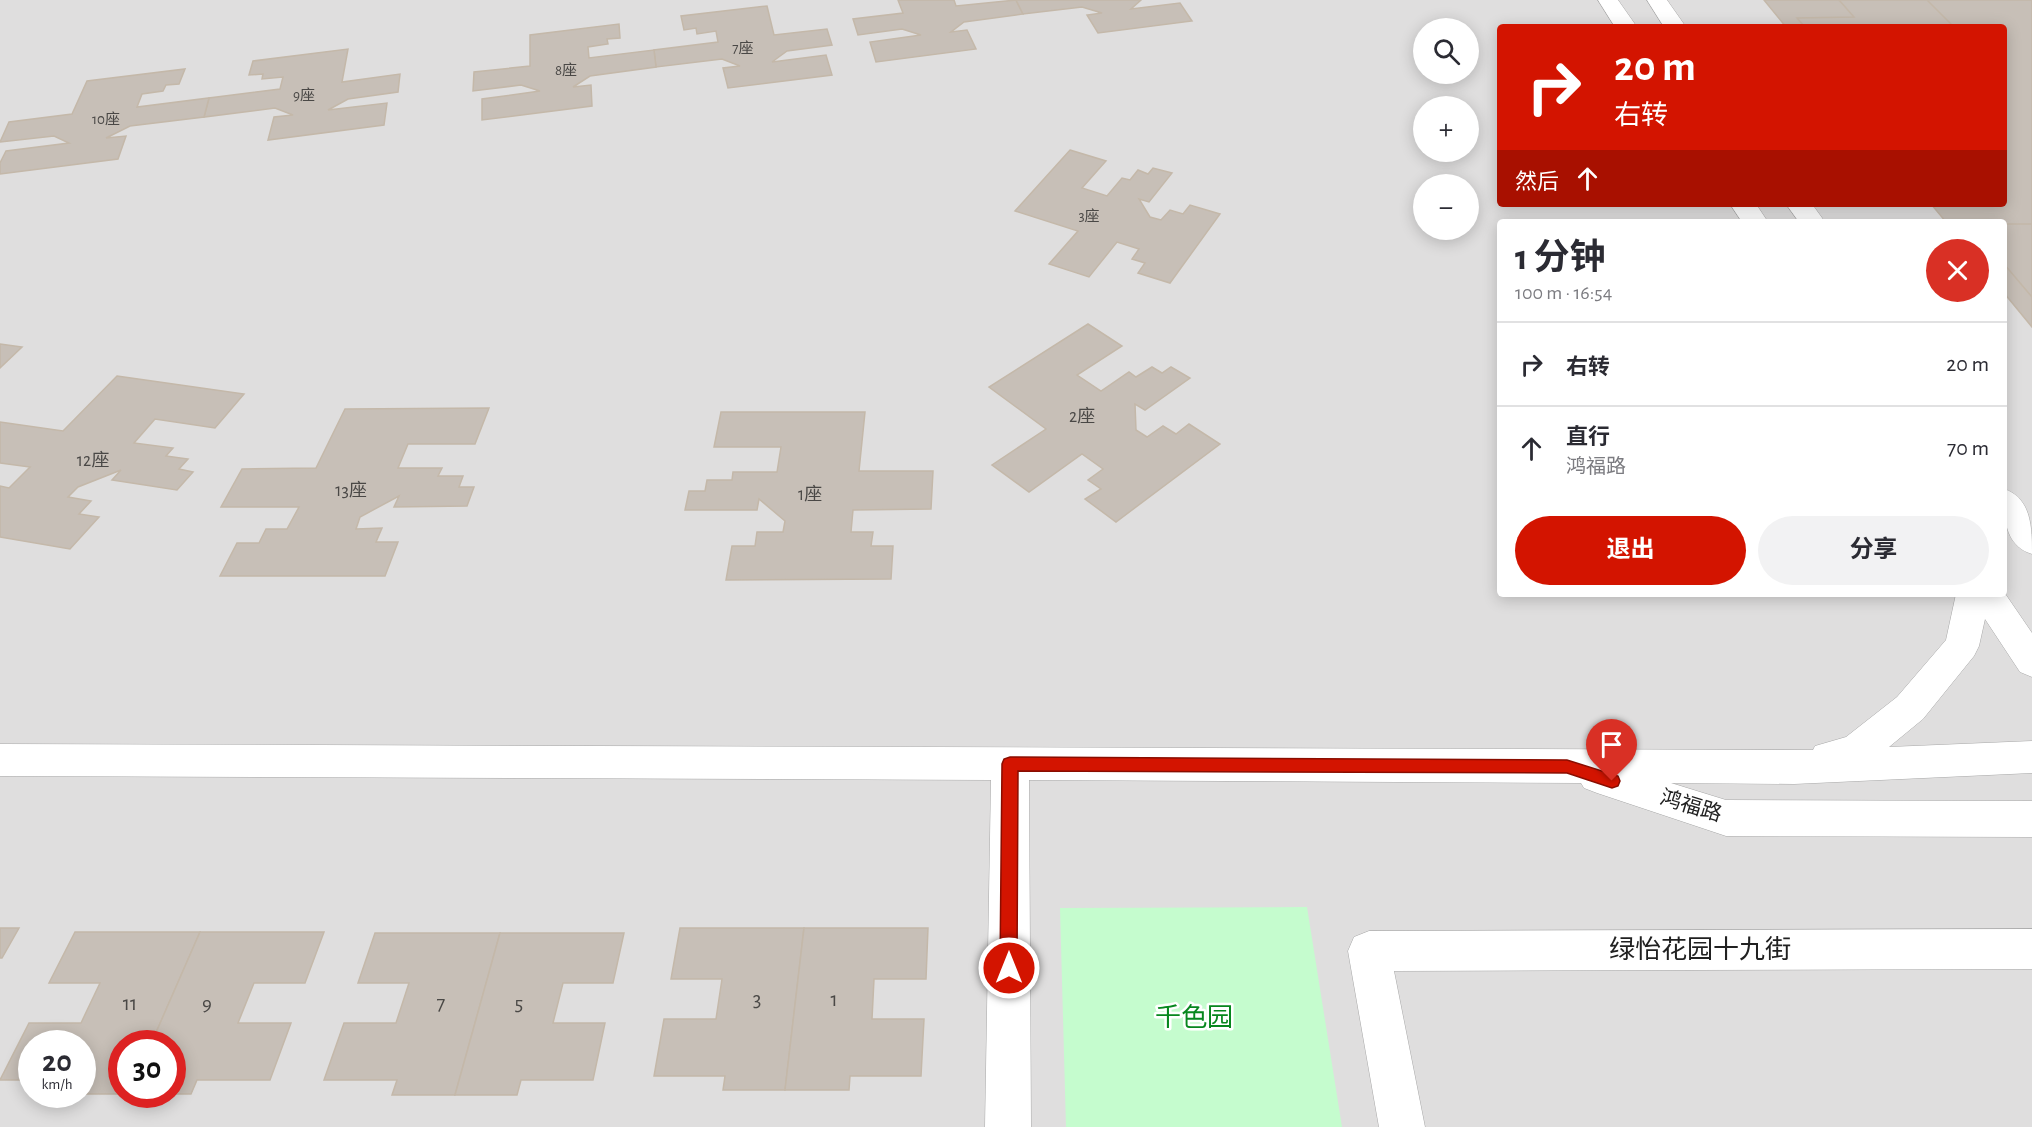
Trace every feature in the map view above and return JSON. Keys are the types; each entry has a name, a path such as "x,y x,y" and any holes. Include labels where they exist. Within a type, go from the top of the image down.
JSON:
{"street":[{"path":"1608,0 1624,24"},
{"path":"1657,0 1673,24"},
{"path":"2007,505 2032,542"},
{"path":"1794,767 1856,751 1910,708 1962,646 1972,597"},
{"path":"1989,597 2032,662"},
{"name":"鸿福路","path":"1567,766 1794,767 2032,757"},
{"path":"0,760 1567,766"},
{"path":"1008,1127 1010,764"},
{"name":"鸿福路","path":"1567,766 1726,818 2032,819"},
{"name":"绿怡花园十九街","path":"1402,1127 1369,951 2032,949"}],"shaded area":[{"path":"0,0 2032,0 2032,1127 0,1127"}],"green space":[{"name":"千色园","path":"1307,907 1342,1127 1066,1127 1060,908"}],"building":[{"path":"898,0 954,0 956,6 1016,0 1023,14 964,22 951,32 967,30 976,49 876,62 870,42 921,35 902,29 858,35 853,19 903,13"},
{"path":"1016,0 1141,0 1131,9 1180,3 1192,21 1098,33 1087,15 1102,13 1082,7 1023,14"},
{"path":"1764,0 2032,0 2032,327 2007,297 2007,219 1944,219 1934,207 2007,207 2007,24 1784,24"},
{"path":"1839,0 1927,0 1951,24 1802,24 1797,18 1854,17"},
{"path":"767,6 774,35 827,29 832,45 787,51 772,62 826,55 832,75 728,88 723,68 740,66 722,59 656,67 654,50 718,42 716,31 697,34 696,28 684,30 681,16"},
{"path":"619,24 620,38 607,39 608,44 588,47 589,58 654,50 656,67 590,76 573,87 591,85 592,106 482,120 482,99 540,91 521,85 473,91 474,72 530,66 530,35"},
{"path":"348,49 342,82 400,74 398,92 348,99 328,110 387,103 384,125 268,140 274,117 293,115 275,108 204,117 209,98 280,89 283,77 262,79 263,74 249,75 253,61"},
{"path":"185,69 179,84 166,85 163,91 142,94 137,107 209,98 204,117 130,126 106,138 126,136 118,159 0,174 0,163 6,151 69,143 54,136 0,142 9,122 72,114 87,81"},
{"path":"1070,150 1106,161 1082,188 1107,196 1122,178 1130,180 1138,170 1148,174 1153,168 1172,173 1149,202 1139,199 1150,217 1161,220 1170,210 1183,214 1190,205 1220,214 1170,283 1138,273 1145,263 1132,259 1139,249 1117,242 1089,277 1049,264 1078,231 1015,211"},
{"path":"2007,224 2032,224 2032,297 2007,268"},
{"path":"1088,324 1122,346 1077,375 1101,391 1129,372 1136,377 1152,367 1162,373 1171,367 1190,378 1145,410 1135,404 1136,430 1147,437 1163,426 1176,434 1189,424 1220,444 1116,522 1085,499 1101,489 1088,480 1103,469 1082,454 1029,492 992,465 1046,429 989,387"},
{"path":"0,344 22,347 0,368"},
{"path":"117,376 244,394 215,428 155,419 134,443 173,448 166,456 188,459 179,469 193,472 177,490 112,480 121,470 78,487 68,497 91,501 79,514 99,517 70,549 0,537 0,486 9,488 30,467 0,463 0,422 63,431"},
{"path":"489,408 475,444 408,444 398,468 442,468 438,476 463,476 459,487 474,487 467,506 394,507 399,496 360,517 356,529 382,528 376,542 398,542 385,576 220,576 237,543 259,543 266,529 287,529 299,507 221,507 242,469 316,468 345,409"},
{"path":"721,412 865,412 859,471 933,471 931,509 853,510 851,532 873,532 871,546 893,546 891,579 726,580 732,546 755,546 757,532 783,532 785,521 759,499 757,510 685,510 689,491 705,491 707,480 732,480 733,472 777,472 781,447 714,447"},
{"path":"0,928 19,928 2,958 0,958"},
{"path":"680,928 804,928 785,1090 723,1090 725,1076 654,1076 664,1019 716,1019 722,979 671,979"},
{"path":"804,928 928,928 926,979 874,979 872,1019 924,1019 921,1076 850,1076 849,1090 785,1090"},
{"path":"75,932 200,932 157,1030 108,1030 108,1094 96,1094 96,1030 25,1030 29,1023 81,1023 100,983 49,983"},
{"path":"200,932 324,932 305,983 254,983 238,1023 291,1023 270,1080 197,1080 191,1094 186,1094 186,1030 157,1030"},
{"path":"375,933 500,933 455,1095 392,1095 397,1080 324,1080 344,1023 396,1023 409,983 358,983"},
{"path":"500,933 624,933 613,983 563,983 553,1023 605,1023 593,1080 521,1080 517,1095 455,1095"},
{"path":"18,1045 18,1080 0,1080"}],"route":[{"path":"1009,968 1010,764 1567,766 1612,781"}]}
